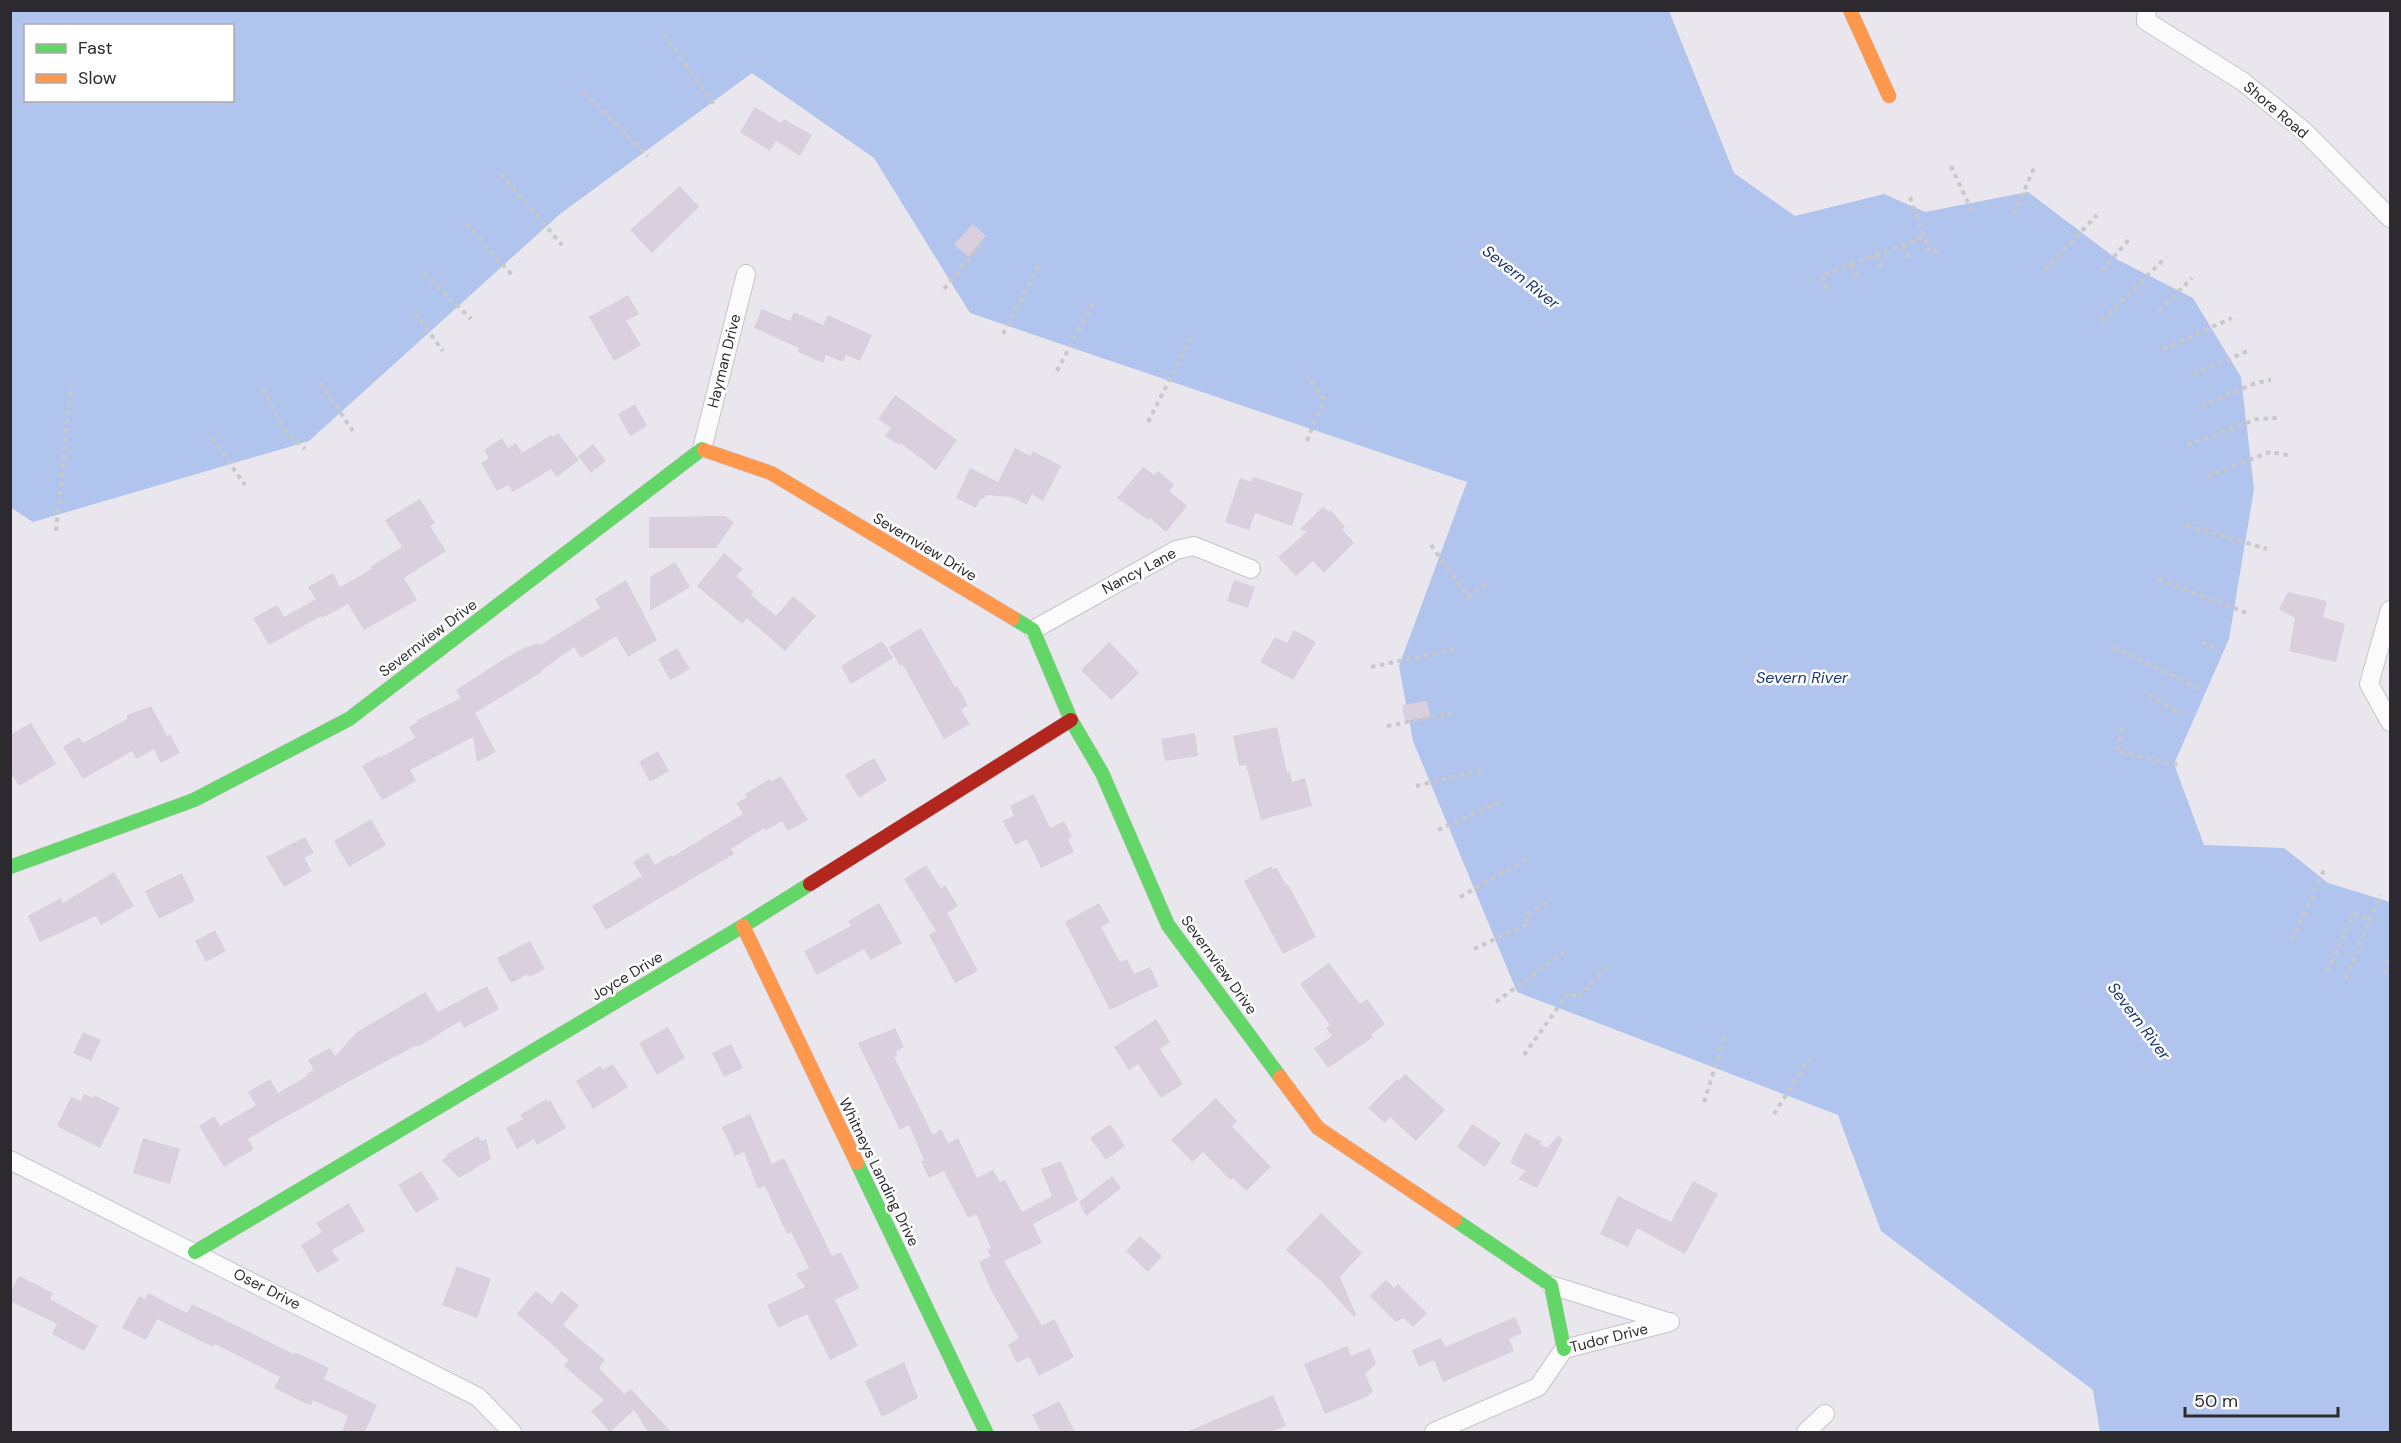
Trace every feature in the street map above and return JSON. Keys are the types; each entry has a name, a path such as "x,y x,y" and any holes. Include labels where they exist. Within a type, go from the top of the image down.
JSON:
{"street":[{"path":"1850,10 1889,96"},
{"name":"Shore Road","path":"2147,16 2242,81 2304,131 2391,218"},
{"name":"Hayman Drive","path":"702,449 746,274"},
{"name":"Severnview Drive","path":"10,867 194,800 348,719 702,449 771,473 1033,630 1071,720 1102,773 1168,925 1318,1128 1551,1285"},
{"name":"Nancy Lane","path":"1033,630 1176,550 1194,546 1251,569"},
{"path":"2391,610 2369,684 2391,722"},
{"name":"Joyce Drive","path":"195,1252 743,926 1071,720"},
{"name":"Whitneys Landing Drive","path":"743,926 986,1432"},
{"name":"Oser Drive","path":"10,1160 478,1397 512,1432"},
{"path":"1551,1285 1564,1349"},
{"name":"Tudor Drive","path":"1434,1432 1538,1387 1564,1349 1670,1322 1551,1285"},
{"path":"1806,1432 1825,1414"}],"path":[{"path":"664,34 715,106"},
{"path":"583,92 648,156"},
{"path":"1951,166 1972,211"},
{"path":"2014,214 2034,168"},
{"path":"501,174 562,245"},
{"path":"1910,197 1930,253"},
{"path":"2045,270 2097,215"},
{"path":"466,224 512,275"},
{"path":"1827,289 1822,275 1924,237"},
{"path":"2102,271 2131,237"},
{"path":"944,289 984,241"},
{"path":"1903,244 1909,257"},
{"path":"1923,255 1938,251"},
{"path":"1876,255 1882,267"},
{"path":"2102,321 2166,256"},
{"path":"1003,334 1041,261"},
{"path":"1851,264 1857,278"},
{"path":"424,273 471,319"},
{"path":"2159,311 2192,278"},
{"path":"1057,370 1095,299"},
{"path":"414,313 443,351"},
{"path":"2163,349 2232,318"},
{"path":"1148,422 1192,336"},
{"path":"2193,374 2250,350"},
{"path":"1307,376 1324,399 1307,441"},
{"path":"2201,406 2256,383 2271,380"},
{"path":"320,383 353,431"},
{"path":"56,531 71,386"},
{"path":"262,389 283,429 305,449"},
{"path":"2187,446 2257,419 2278,418"},
{"path":"212,438 245,486"},
{"path":"2207,476 2270,452 2292,456"},
{"path":"2186,525 2267,549"},
{"path":"1431,545 1468,597 1487,584"},
{"path":"2158,579 2247,613"},
{"path":"2202,642 2219,650"},
{"path":"2114,647 2199,688"},
{"path":"1371,667 1460,648"},
{"path":"2149,695 2183,714"},
{"path":"1388,726 1452,713"},
{"path":"2122,728 2117,751 2182,766"},
{"path":"1416,786 1481,770"},
{"path":"1438,830 1502,801"},
{"path":"1460,897 1528,858"},
{"path":"2292,940 2324,870"},
{"path":"2346,979 2380,895"},
{"path":"1474,949 1529,923 1525,916 1547,903"},
{"path":"2327,971 2354,914 2370,920"},
{"path":"1496,1002 1564,952"},
{"path":"2385,973 2391,960"},
{"path":"1524,1055 1569,992 1578,998 1607,967"},
{"path":"1704,1102 1725,1036"},
{"path":"1774,1114 1809,1059"}],"water":[{"name":"Severn River","path":"10,11 1669,11 1734,173 1795,216 1884,194 1925,212 2028,192 2118,260 2193,298 2241,377 2254,489 2229,639 2174,764 2204,845 2284,848 2328,883 2390,902 2390,1432 2100,1432 2093,1390 1881,1231 1838,1115 1517,992 1413,741 1399,666 1467,482 970,313 874,158 752,73 560,214 309,441 33,522 10,507"}],"building":[{"path":"755,107 781,123 784,119 812,135 800,156 776,141 770,151 740,132"},
{"path":"680,186 699,207 652,253 630,230"},
{"path":"973,224 986,236 968,257 954,244"},
{"path":"628,295 639,314 626,321 641,345 614,361 589,317"},
{"path":"762,309 790,321 794,312 823,325 828,315 872,335 860,361 846,355 843,362 826,355 823,363 798,352 799,348 754,328"},
{"path":"895,395 957,440 936,470 900,443 899,445 885,436 891,428 878,419"},
{"path":"635,404 647,426 630,436 618,414"},
{"path":"558,433 579,460 557,477 551,469 513,492 508,485 497,491 481,463 489,458 484,450 502,438 508,448 516,443 522,453"},
{"path":"593,444 606,461 591,473 578,456"},
{"path":"1015,448 1031,456 1033,451 1061,466 1043,501 1032,494 1027,505 1011,497 986,495 984,499 981,498 976,508 956,498 970,468 998,482"},
{"path":"1143,467 1154,475 1158,471 1174,485 1169,491 1187,506 1166,532 1150,518 1148,520 1117,498"},
{"path":"1253,477 1303,493 1292,526 1255,513 1249,530 1225,522 1240,478 1251,482"},
{"path":"420,499 435,523 430,526 446,551 404,578 417,600 364,630 348,604 269,645 253,618 277,605 284,617 316,599 308,587 333,573 340,587 372,569 370,567 402,547 385,520"},
{"path":"1323,507 1329,512 1331,510 1345,527 1342,529 1354,543 1324,573 1313,561 1296,576 1278,557 1307,532 1300,529"},
{"path":"725,516 734,522 716,548 649,548 649,517"},
{"path":"724,553 743,569 736,576 754,592 751,595 776,616 793,596 816,616 785,651 747,618 742,624 697,586"},
{"path":"675,562 690,587 650,611 650,577"},
{"path":"626,580 657,640 628,657 616,636 581,658 574,647 542,672 475,713 496,752 477,762 473,737 410,770 416,781 382,800 362,766 415,738 409,727 418,722 417,720 461,698 456,690 504,659 526,647 539,643 540,645 600,608 595,599"},
{"path":"1234,580 1255,587 1248,608 1227,601"},
{"path":"2288,592 2327,601 2323,617 2345,624 2336,662 2289,651 2295,618 2279,609"},
{"path":"921,628 968,705 961,710 970,724 944,739 903,665 900,666 889,647"},
{"path":"1294,630 1316,642 1293,680 1260,662 1275,637 1287,643"},
{"path":"882,641 893,658 851,684 841,666"},
{"path":"1109,642 1139,673 1111,700 1081,670"},
{"path":"677,648 690,669 670,680 658,659"},
{"path":"1427,701 1430,717 1405,721 1402,705"},
{"path":"151,706 167,736 170,734 180,753 161,763 154,749 136,759 132,751 83,779 63,747 79,737 83,743 127,719 127,715"},
{"path":"31,723 56,764 19,786 10,772 10,735"},
{"path":"1277,727 1287,772 1290,772 1292,782 1305,778 1312,806 1261,820 1246,765 1239,766 1233,736"},
{"path":"1195,733 1198,756 1165,761 1161,739"},
{"path":"658,751 669,771 650,782 639,762"},
{"path":"874,758 887,780 859,798 845,775"},
{"path":"781,776 808,820 788,831 782,821 765,831 764,828 731,849 734,854 606,930 592,906 642,876 633,862 648,853 655,865 671,855 672,857 743,814 736,803 747,797 745,794 770,779 771,782"},
{"path":"1034,794 1050,828 1064,821 1072,837 1068,839 1074,852 1041,868 1027,839 1015,845 1003,821 1014,816 1010,806"},
{"path":"371,819 386,845 349,867 334,841"},
{"path":"305,837 314,853 304,858 312,871 284,887 266,857"},
{"path":"926,865 941,888 945,885 958,906 947,913 978,971 955,983 929,935 936,931 904,879"},
{"path":"1271,866 1273,869 1277,868 1286,885 1288,884 1316,937 1283,954 1244,881"},
{"path":"114,872 134,906 101,925 96,916 40,942 28,916 61,898 63,903"},
{"path":"182,873 195,901 159,919 145,891"},
{"path":"879,903 902,943 871,960 864,949 817,975 804,951 851,926 848,921"},
{"path":"1099,903 1110,922 1101,927 1120,962 1127,959 1134,974 1150,967 1159,986 1110,1010 1065,922"},
{"path":"215,930 226,951 206,962 195,941"},
{"path":"530,941 545,969 529,977 528,974 511,983 497,958"},
{"path":"1329,963 1360,1004 1367,999 1385,1024 1371,1034 1373,1037 1328,1068 1314,1048 1332,1036 1326,1028 1330,1025 1300,984"},
{"path":"487,986 499,1009 464,1028 460,1021 418,1047 417,1045 375,1067 273,1124 248,1139 254,1149 224,1167 199,1126 214,1116 220,1126 256,1105 248,1092 270,1079 278,1093 307,1076 306,1074 314,1070 308,1060 330,1048 335,1056 357,1032 425,992 438,1012"},
{"path":"1156,1019 1170,1042 1160,1049 1183,1084 1161,1098 1138,1064 1129,1070 1114,1047"},
{"path":"668,1027 685,1058 657,1075 639,1043"},
{"path":"895,1028 904,1047 898,1050 897,1056 894,1057 933,1135 941,1129 948,1143 958,1138 977,1178 993,1170 1000,1182 1005,1180 1022,1212 1052,1196 1041,1169 1061,1161 1078,1200 1033,1224 1042,1243 1004,1261 1042,1326 1054,1319 1074,1357 1039,1376 1029,1357 1017,1363 1008,1345 1019,1338 992,1292 979,1262 991,1256 987,1250 991,1248 976,1214 968,1218 944,1171 929,1178 909,1125 900,1130 858,1043"},
{"path":"83,1032 101,1040 91,1061 73,1053"},
{"path":"731,1044 743,1068 724,1077 712,1053"},
{"path":"613,1064 628,1087 593,1109 576,1081 600,1066 603,1070"},
{"path":"1405,1074 1445,1110 1416,1141 1390,1117 1385,1123 1368,1108"},
{"path":"84,1094 93,1098 94,1095 120,1108 100,1148 57,1126 71,1097 81,1101"},
{"path":"1216,1098 1237,1121 1232,1126 1271,1167 1246,1191 1233,1178 1230,1180 1203,1152 1192,1162 1171,1140"},
{"path":"546,1099 548,1102 550,1100 566,1128 537,1145 534,1139 517,1149 506,1128 523,1119 520,1115"},
{"path":"750,1114 772,1164 784,1158 832,1256 841,1252 859,1288 835,1300 858,1346 830,1360 807,1314 778,1328 767,1305 805,1287 796,1274 809,1268 791,1232 787,1234 765,1186 758,1189 744,1152 735,1156 722,1127"},
{"path":"1110,1124 1125,1146 1106,1160 1090,1138"},
{"path":"1472,1124 1501,1143 1485,1167 1457,1147"},
{"path":"1525,1133 1541,1141 1540,1144 1547,1148 1558,1136 1563,1139 1537,1188 1518,1179 1526,1171 1510,1163"},
{"path":"478,1136 481,1141 486,1139 491,1159 459,1178 442,1160 447,1157 446,1155"},
{"path":"143,1138 180,1149 170,1184 133,1173"},
{"path":"421,1171 439,1199 416,1213 398,1185"},
{"path":"1112,1176 1121,1188 1086,1216 1079,1202"},
{"path":"1693,1181 1718,1194 1685,1254 1637,1228 1628,1247 1600,1234 1618,1196 1671,1222"},
{"path":"349,1203 365,1231 332,1250 339,1260 317,1273 301,1245 322,1232 316,1223"},
{"path":"1321,1213 1362,1253 1340,1277 1356,1315 1354,1317 1323,1283 1286,1250"},
{"path":"1140,1236 1162,1256 1148,1272 1126,1251"},
{"path":"457,1266 491,1279 477,1318 442,1305"},
{"path":"19,1276 53,1293 50,1299 98,1326 84,1351 52,1334 57,1324 10,1301 10,1293"},
{"path":"1386,1280 1394,1288 1398,1284 1427,1313 1413,1327 1403,1318 1396,1322 1370,1296"},
{"path":"536,1291 552,1304 561,1291 579,1305 563,1325 605,1360 599,1368 624,1394 631,1389 671,1432 648,1432 634,1410 610,1432 591,1411 604,1400 564,1366 569,1360 517,1314"},
{"path":"148,1293 187,1313 192,1304 294,1354 295,1352 329,1368 324,1379 377,1405 365,1432 342,1432 348,1416 313,1400 311,1406 274,1388 280,1377 215,1344 213,1347 157,1319 146,1340 122,1328 139,1296 145,1299"},
{"path":"1515,1317 1522,1333 1509,1339 1514,1351 1443,1382 1434,1360 1419,1367 1412,1350 1441,1338 1445,1347"},
{"path":"1347,1346 1351,1356 1370,1348 1376,1363 1365,1374 1373,1392 1368,1394 1369,1396 1325,1414 1304,1364"},
{"path":"904,1362 918,1398 882,1417 865,1381"},
{"path":"1273,1395 1286,1426 1270,1432 1186,1432"},
{"path":"1059,1401 1075,1432 1041,1432 1032,1415"}],"traffic: fast":[{"path":"10,867 194,800 349,719 702,449 704,450"},
{"path":"1013,618 1033,630 1071,720 1102,773 1168,925 1280,1077"},
{"path":"195,1252 810,884"},
{"path":"857,1163 986,1432"},
{"path":"1455,1220 1551,1285 1564,1349"}],"traffic: slow":[{"path":"1850,10 1889,96"},
{"path":"704,450 771,473 1013,618"},
{"path":"743,926 857,1163"},
{"path":"1280,1077 1318,1128 1455,1220"}],"traffic: jam":[{"path":"810,884 1071,720"}]}
